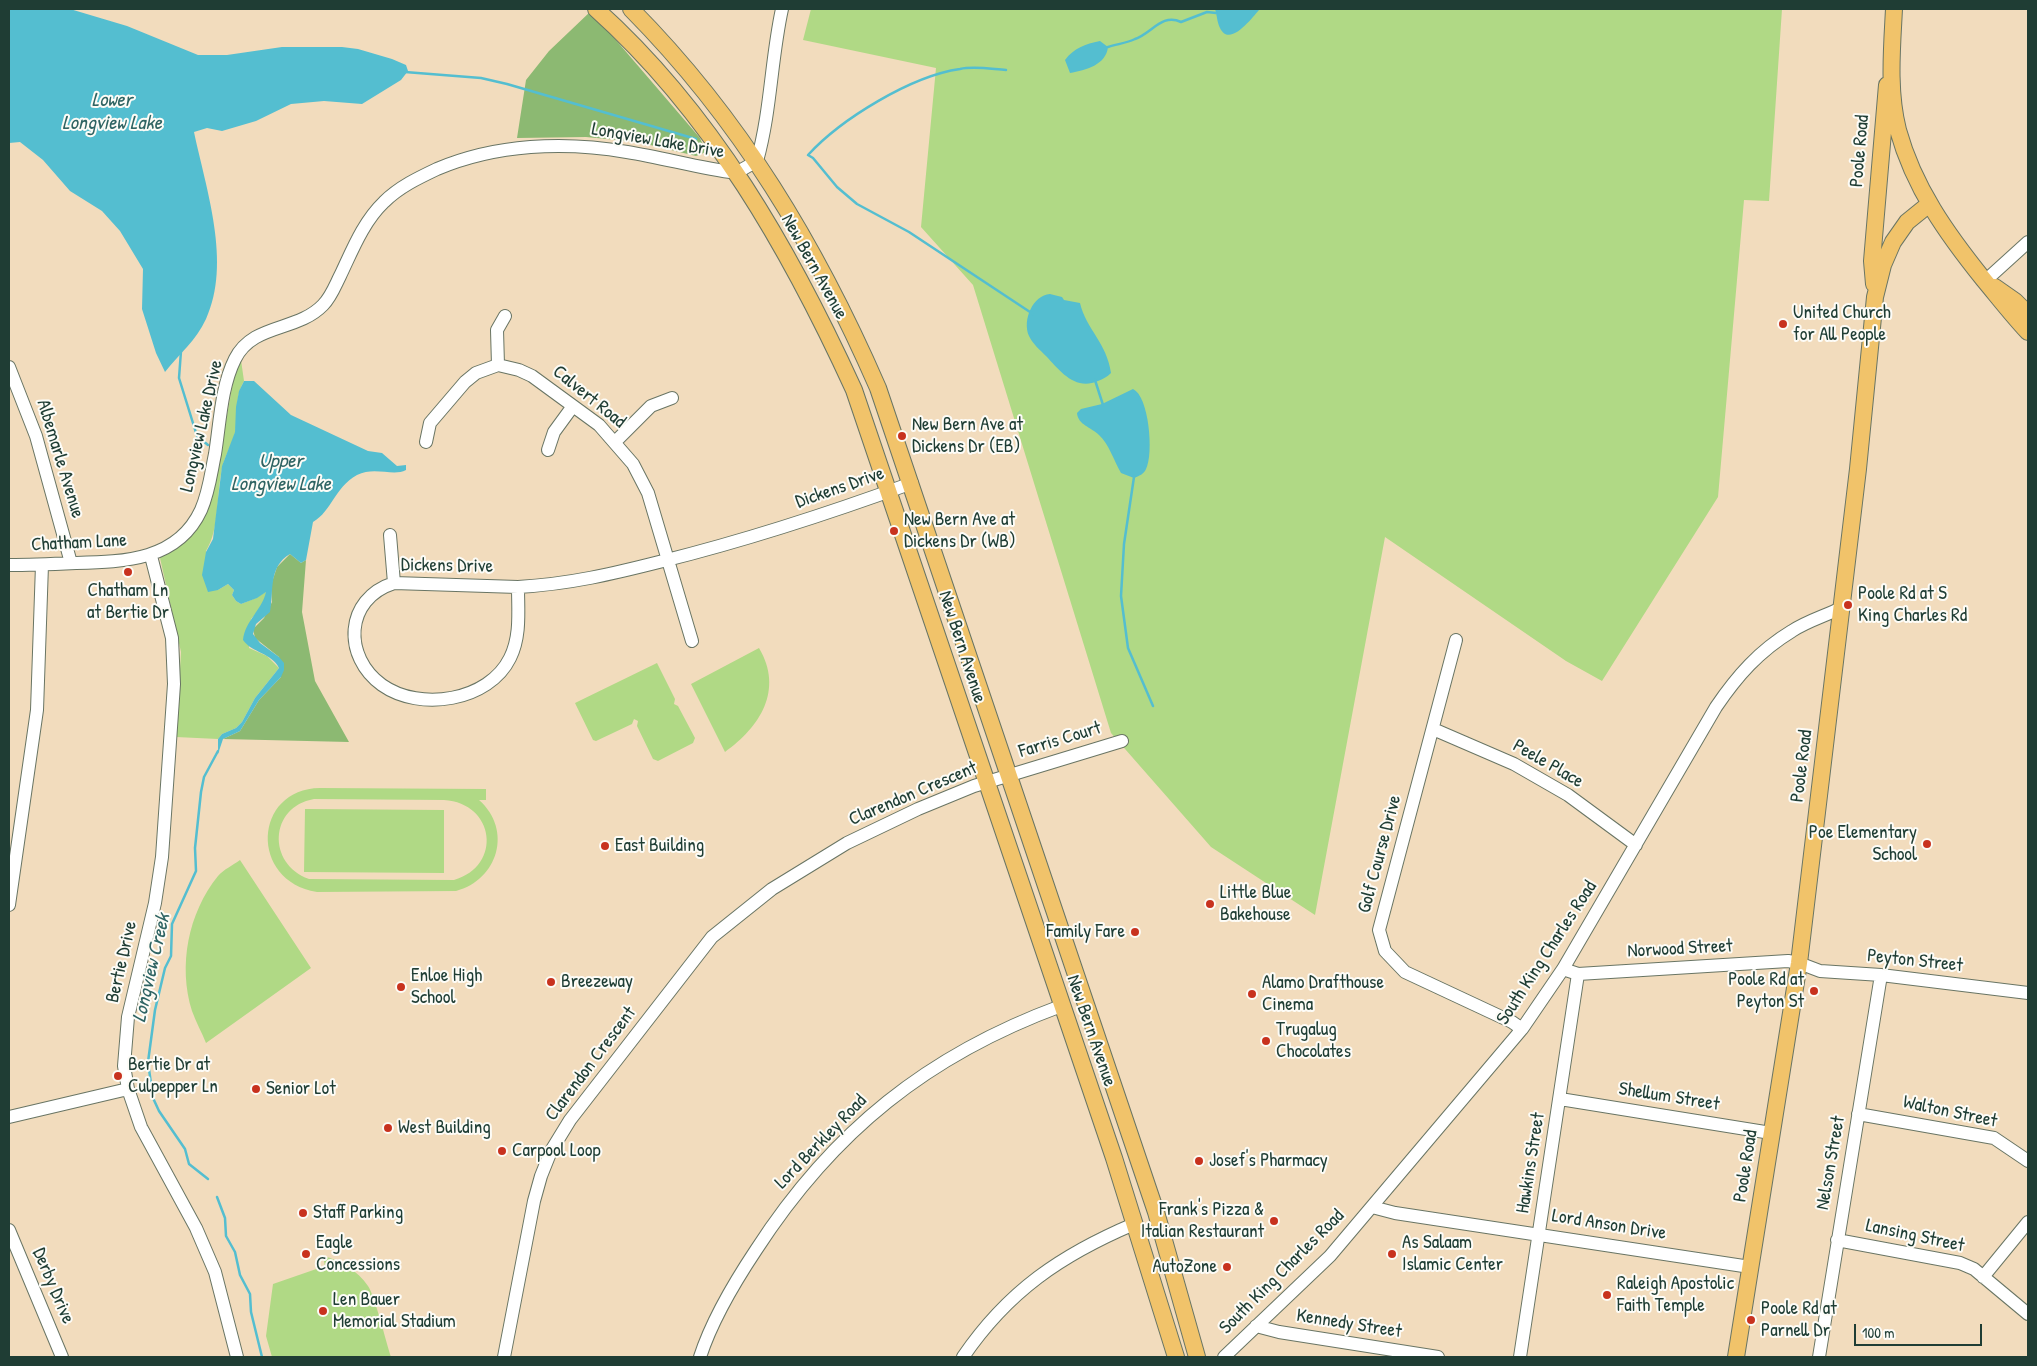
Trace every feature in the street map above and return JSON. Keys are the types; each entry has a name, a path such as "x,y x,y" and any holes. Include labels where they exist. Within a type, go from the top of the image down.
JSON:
{"main road":[{"name":"New Bern Avenue","path":"596,9 664,79 710,136 736,173 774,232 820,317 854,390 1102,1124 1176,1357"},
{"name":"New Bern Avenue","path":"631,9 682,63 757,161 806,240 847,316 878,388 912,483 1081,994 1156,1212 1198,1357"},
{"name":"Poole Road","path":"1875,297 1872,262 1894,9"},
{"path":"1890,67 1898,128 1908,160 1928,205 1964,256 2006,310 2028,332"},
{"name":"Poole Road","path":"1736,1357 1799,962 1858,469 1875,297 1883,265 1893,242 1907,222 1928,205"},
{"path":"1985,281 2015,301 2028,314"},
{"path":"1032,919 1040,931 1064,986 1074,993 1081,994"},
{"path":"1061,1006 1067,1006 1079,1014 1107,1070"},
{"path":"1102,1124 1128,1189 1139,1206 1144,1210 1156,1212"},
{"path":"1134,1224 1146,1225 1150,1228 1180,1290"}],"street":[{"path":"757,161 766,129 773,58 782,9"},
{"name":"Longview Lake Drive","path":"151,556 178,539 190,528 201,511 208,490 228,379 238,355 247,343 259,334 301,320 324,305 369,219 384,201 406,185 445,166 470,157 502,150 546,146 608,149 736,173 757,161"},
{"path":"1985,281 2028,242"},
{"path":"426,442 430,423 465,382 476,373 498,365 497,330 504,316"},
{"name":"Calvert Road","path":"498,365 519,370 532,376 599,425 616,441 642,478 669,560 692,641"},
{"name":"Albemarle Avenue","path":"9,367 36,436 71,563"},
{"path":"616,441 651,406 672,398"},
{"path":"548,450 554,432 573,406"},
{"name":"Dickens Drive","path":"518,587 516,642 504,668 496,678 475,691 454,697 430,699 404,696 383,686 374,678 361,658 355,633 358,612 368,597 383,587 394,583 518,587 572,582 727,545 912,483"},
{"path":"390,535 394,583"},
{"name":"Chatham Lane","path":"9,564 42,565 119,562 151,556"},
{"name":"Bertie Drive","path":"151,556 172,638 174,684 159,878 125,1032 124,1066 128,1089 141,1127 196,1228 212,1266 237,1357"},
{"path":"9,905 37,710 42,565"},
{"name":"South King Charles Road","path":"1224,1357 1308,1279 1372,1207 1522,1029 1563,969 1716,707 1737,676 1762,652 1793,630 1841,608"},
{"name":"Golf Course Drive","path":"1456,640 1382,911 1379,930 1384,950 1405,972 1512,1022 1522,1029"},
{"name":"Peele Place","path":"1433,729 1514,764 1568,795 1636,845"},
{"name":"Farris Court","path":"1009,775 1122,741"},
{"name":"Clarendon Crescent","path":"504,1357 534,1201 551,1151 570,1120 696,956 728,922 818,860 880,826 986,782 1009,775"},
{"name":"Norwood Street","path":"1563,969 1578,974 1783,961 1799,962"},
{"name":"Peyton Street","path":"1799,962 1820,971 1882,975 2028,992"},
{"name":"Hawkins Street","path":"1520,1357 1578,974"},
{"name":"Nelson Street","path":"1819,1357 1836,1240 1882,975"},
{"name":"Lord Berkley Road","path":"700,1357 738,1277 761,1242 787,1204 847,1136 914,1081 966,1048 1002,1029 1061,1006"},
{"path":"9,1117 128,1089"},
{"name":"Shellum Street","path":"1560,1099 1771,1133"},
{"name":"Walton Street","path":"1858,1114 1994,1138 2028,1161"},
{"name":"Lord Anson Drive","path":"1372,1207 1395,1213 1750,1266"},
{"path":"1983,1278 2028,1222"},
{"path":"963,1357 997,1315 1046,1270 1078,1250 1134,1224"},
{"name":"Derby Drive","path":"9,1230 62,1357"},
{"name":"Lansing Street","path":"1836,1240 1960,1263 1974,1269 2028,1314"},
{"name":"Kennedy Street","path":"1256,1326 1279,1332 1438,1357"}],"green space":[{"path":"811,9 1782,9 1769,201 1744,200 1718,497 1602,681 1566,661 1385,537 1315,915 1211,847 1111,733 973,285 921,227 936,68 803,40"},
{"path":"591,11 700,138 706,152 696,156 638,142 586,137 517,138 526,80 549,51"},
{"path":"241,360 244,381 239,394 234,438 223,464 216,522 206,551 218,590 228,584 234,590 232,595 241,604 267,591 262,607 251,619 249,648 267,656 279,668 255,698 242,722 236,728 222,734 218,739 176,737 181,652 160,558 201,522 212,499 233,382"},
{"path":"290,554 301,563 306,560 302,612 315,681 349,742 223,739 240,731 259,700 281,677 279,657 255,638 253,629 264,618 272,602 271,585 277,567"},
{"path":"759,648 766,664 769,678 768,693 764,706 758,719 749,731 725,752 691,684"},
{"path":"657,663 675,699 674,704 678,706 695,738 693,743 658,761 653,759 637,726 638,721 634,719 632,724 596,741 593,740 575,703"},
{"path":"320,788 486,789 486,800 479,800 489,812 496,825 498,839 496,853 491,865 482,876 470,885 456,891 317,892 295,884 279,871 270,855 268,836 272,818 282,803 298,792","holes":["314,799 444,800 461,804 474,812 482,823 486,836 486,849 480,862 470,873 454,880 309,879 295,872 286,861 280,849 279,836 282,824 288,813 299,804"]},
{"path":"305,809 444,810 444,873 304,872"},
{"path":"240,860 311,968 206,1043 192,1011 188,994 186,958 188,940 199,906 208,891 220,874"},
{"name":"Len Bauer Memorial Stadium","path":"323,1256 336,1260 348,1267 368,1286 391,1357 272,1357 266,1336 273,1284 325,1266"}],"water":[{"name":"Lower Longview Lake","path":"9,9 70,9 127,26 198,55 227,55 282,47 342,47 358,49 392,59 406,65 408,71 401,80 362,104 324,101 291,104 256,121 222,131 207,128 194,132 210,201 217,250 217,274 213,297 202,327 165,372 156,353 142,309 143,269 120,231 102,211 70,191 43,160 20,142 9,143"},
{"path":"1215,9 1260,9 1242,29 1230,35 1224,33 1220,28"},
{"path":"1100,41 1108,47 1103,58 1094,66 1070,73 1065,60 1068,56 1080,47"},
{"path":"1050,294 1062,297 1064,300 1080,303 1087,321 1109,362 1111,373 1106,377 1090,383 1075,381 1063,373 1032,341 1027,330 1030,309 1044,295"},
{"name":"Upper Longview Lake","path":"244,381 254,381 291,415 368,451 382,453 397,466 406,465 406,470 401,472 364,472 349,480 325,512 313,522 306,560 301,563 290,554 278,566 273,580 270,612 256,624 253,634 260,643 279,657 284,663 284,670 281,677 259,700 240,731 223,739 218,754 218,739 222,734 236,728 242,722 255,698 279,668 272,659 251,648 243,640 244,633 266,592 257,598 241,604 232,595 234,590 228,584 218,590 208,592 202,575 206,552 213,539 222,466 235,432 236,407 239,391"},
{"path":"1133,389 1143,402 1150,439 1150,451 1146,469 1143,474 1134,478 1121,473 1103,439 1082,423 1077,413 1081,409 1102,404"}],"waterway":[{"path":"1108,47 1129,42 1168,20 1181,22 1207,12 1216,13"},
{"path":"1006,70 965,68 920,80 878,101 858,114 839,127 808,155 813,158 837,187 857,204 909,232 1033,314"},
{"path":"405,72 481,78 696,139"},
{"name":"Longview Creek","path":"181,351 179,378 197,436 208,445"},
{"path":"1095,380 1103,405"},
{"path":"1134,477 1124,544 1121,596 1128,648 1153,706"},
{"name":"Longview Creek","path":"208,1179 189,1164 185,1149 159,1111 153,1098 148,1062 155,1010 165,968 171,956 172,924 196,871 195,848 204,777 218,751"},
{"name":"Longview Creek","path":"217,1197 225,1218 226,1236 235,1252 240,1275 250,1294 251,1312 262,1357"}],"place":[{"name":"United Church for All People","path":"1783,324"},
{"name":"New Bern Ave at Dickens Dr (EB)","path":"902,436"},
{"name":"New Bern Ave at Dickens Dr (WB)","path":"894,531"},
{"name":"Chatham Ln at Bertie Dr","path":"128,572"},
{"name":"Poole Rd at S King Charles Rd","path":"1848,605"},
{"name":"Poe Elementary School","path":"1927,844"},
{"name":"East Building","path":"605,846"},
{"name":"Little Blue Bakehouse","path":"1210,904"},
{"name":"Family Fare","path":"1135,932"},
{"name":"Breezeway","path":"551,982"},
{"name":"Enloe High School","path":"401,987"},
{"name":"Poole Rd at Peyton St","path":"1814,991"},
{"name":"Alamo Drafthouse Cinema","path":"1252,994"},
{"name":"Trugalug Chocolates","path":"1266,1041"},
{"name":"Bertie Dr at Culpepper Ln","path":"118,1076"},
{"name":"Senior Lot","path":"256,1089"},
{"name":"West Building","path":"388,1128"},
{"name":"Carpool Loop","path":"502,1151"},
{"name":"Josef's Pharmacy","path":"1199,1161"},
{"name":"Staff Parking","path":"303,1213"},
{"name":"Frank's Pizza & Italian Restaurant","path":"1274,1221"},
{"name":"Eagle Concessions","path":"306,1254"},
{"name":"As Salaam Islamic Center","path":"1392,1254"},
{"name":"AutoZone","path":"1227,1267"},
{"name":"Raleigh Apostolic Faith Temple","path":"1607,1295"},
{"name":"Len Bauer Memorial Stadium","path":"323,1311"},
{"name":"Poole Rd at Parnell Dr","path":"1751,1320"}]}
